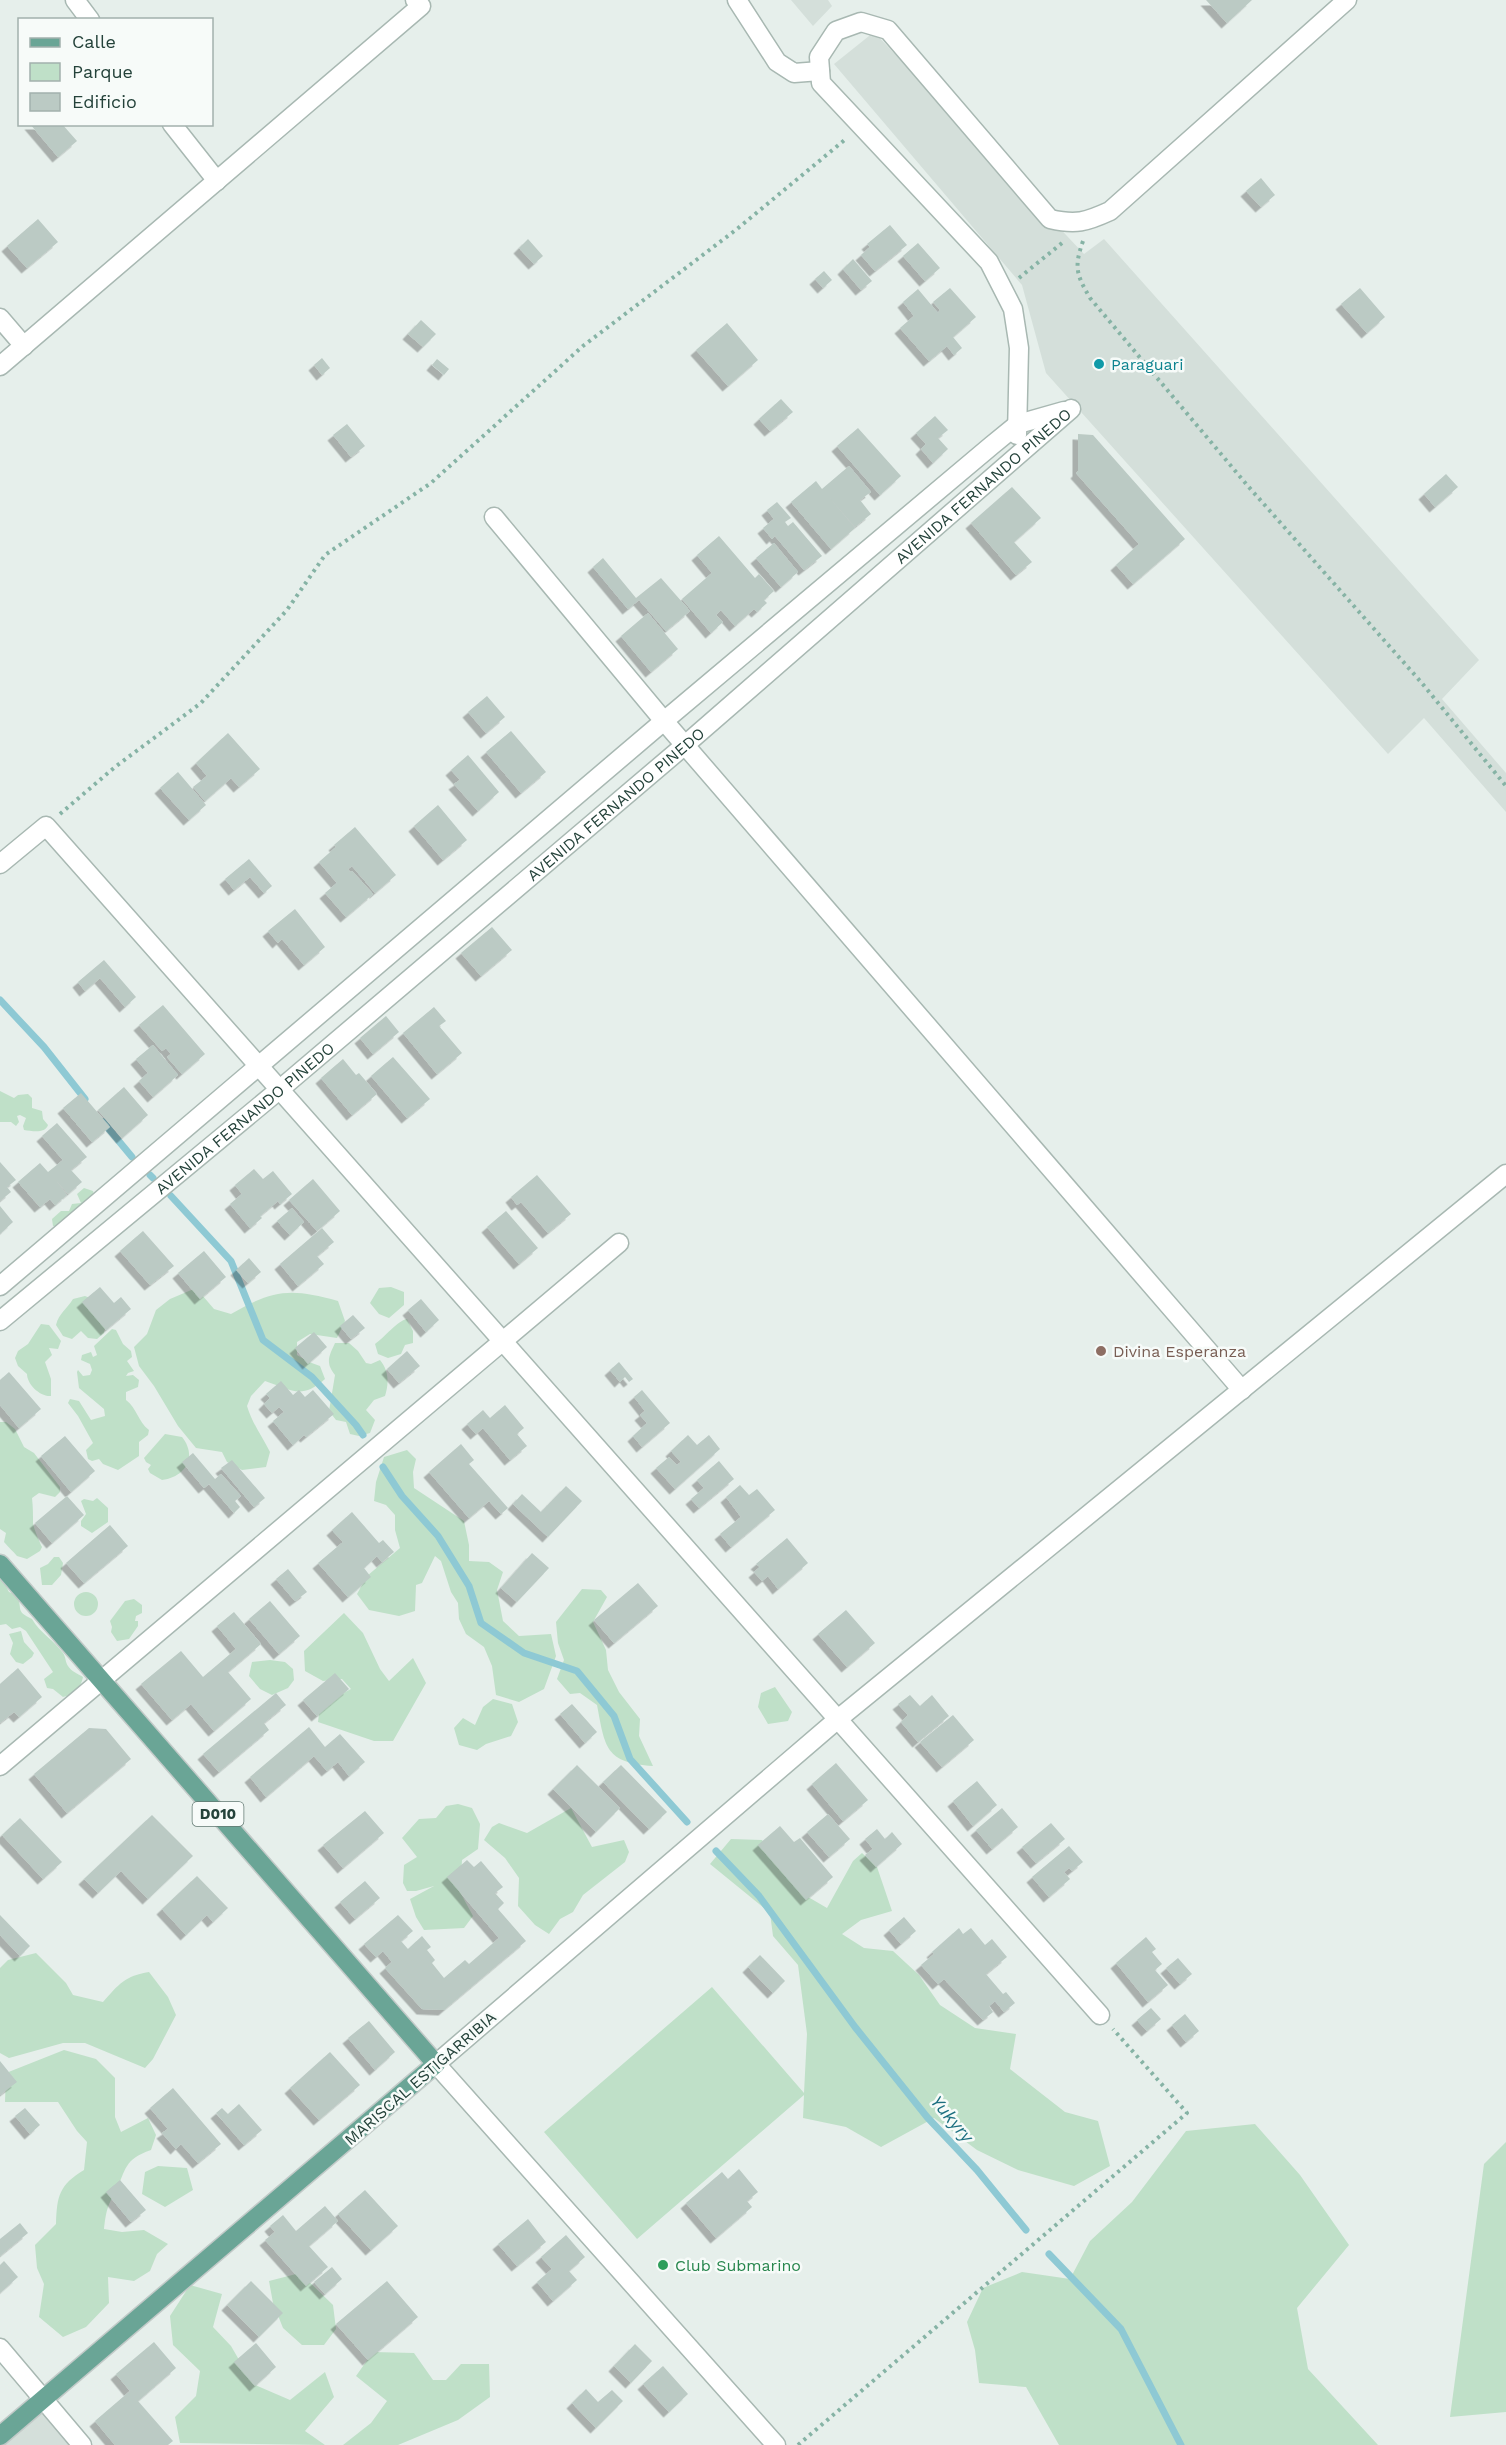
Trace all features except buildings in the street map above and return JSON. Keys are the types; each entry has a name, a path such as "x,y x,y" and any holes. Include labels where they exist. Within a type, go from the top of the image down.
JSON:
{"main road":[{"name":"D010","path":"0,1564 436,2064"},
{"name":"MARISCAL ESTIGARRIBIA","path":"0,2436 436,2064"}],"street":[{"path":"75,0 88,18"},
{"path":"0,366 421,6 415,0"},
{"path":"737,0 777,62 794,73 820,71"},
{"path":"1014,458 1018,424 1019,348 1013,309 989,262 821,83 819,57 836,31 861,22 888,30 1050,219 1071,224 1090,220 1110,211 1347,0"},
{"path":"174,126 217,181"},
{"path":"0,318 24,346"},
{"name":"AVENIDA FERNANDO PINEDO","path":"0,1286 664,721 1018,424 1071,409 685,746 279,1090 0,1322"},
{"path":"494,517 685,746 1242,1390"},
{"path":"0,864 46,826 1100,2015"},
{"name":"MARISCAL ESTIGARRIBIA","path":"436,2064 838,1719 1506,1174"},
{"path":"0,1766 619,1243"},
{"path":"436,2064 776,2445"},
{"path":"0,2348 82,2445"}],"path":[{"path":"46,826 115,767 201,703 287,610 325,555 431,483 583,346 737,229 861,126"},
{"path":"1090,220 1076,261 1078,278 1090,298 1247,485 1421,682 1506,786"},
{"path":"1006,295 1023,273 1064,241"},
{"path":"798,2445 1187,2114 1100,2015"}],"shaded area":[{"path":"791,0 828,0 832,6 813,26"},
{"path":"874,32 1084,254 1104,239 1479,660 1442,699 1506,773 1506,812 1424,718 1388,754 1046,373 1022,285 834,64"},
{"path":"43,2399 82,2445 0,2445 0,2436"}],"green space":[{"path":"0,1091 14,1098 28,1094 32,1098 32,1108 42,1111 43,1119 48,1125 46,1128 38,1131 24,1130 26,1118 20,1115 17,1116 19,1122 16,1126 11,1122 0,1122"},
{"path":"84,1188 93,1191 95,1198 56,1227 53,1226 52,1219 61,1211 69,1211 72,1204 81,1203 77,1194"},
{"path":"391,1287 404,1292 404,1305 389,1318 379,1314 370,1303 379,1288"},
{"path":"196,1288 214,1309 231,1314 271,1295 283,1293 308,1294 338,1301 345,1321 337,1338 310,1334 297,1342 297,1355 320,1366 325,1379 303,1391 290,1390 265,1381 251,1396 247,1406 249,1412 270,1452 266,1467 242,1470 227,1462 222,1452 196,1448 178,1426 139,1366 134,1347 147,1334 156,1310 170,1299"},
{"path":"85,1296 90,1298 105,1328 104,1333 97,1339 88,1338 81,1331 72,1339 63,1336 56,1325 59,1317 73,1299"},
{"path":"407,1319 413,1331 413,1343 405,1345 401,1354 388,1358 378,1354 375,1344 395,1326"},
{"path":"41,1324 49,1325 61,1341 58,1349 49,1348 52,1355 45,1362 51,1379 51,1396 35,1389 29,1382 27,1374 18,1366 15,1358 18,1351 28,1344"},
{"path":"112,1329 116,1330 123,1344 131,1351 132,1357 127,1361 134,1371 126,1376 133,1375 139,1380 138,1387 126,1392 126,1400 149,1430 148,1435 139,1442 139,1456 118,1470 103,1464 99,1459 92,1461 88,1459 86,1450 93,1443 68,1403 70,1399 79,1401 91,1420 105,1416 104,1409 79,1388 77,1372 78,1370 83,1376 90,1375 92,1370 90,1364 81,1360 82,1355 91,1352 93,1357 97,1355 94,1346"},
{"path":"335,1343 349,1343 366,1363 371,1364 380,1360 387,1373 385,1396 374,1400 366,1410 375,1420 370,1433 359,1436 350,1434 346,1422 336,1420 329,1411 335,1375 330,1367 329,1359"},
{"path":"0,1422 6,1422 15,1429 24,1447 34,1453 60,1487 60,1492 55,1497 39,1493 32,1498 33,1525 42,1547 40,1551 27,1559 17,1556 4,1542 6,1533 0,1529"},
{"path":"165,1434 182,1437 187,1444 189,1459 187,1465 177,1475 162,1480 150,1473 148,1469 151,1465 144,1458"},
{"path":"407,1450 416,1459 413,1472 414,1488 464,1521 469,1545 469,1561 489,1562 503,1572 497,1590 503,1621 519,1636 551,1634 556,1656 544,1689 519,1702 496,1695 492,1666 484,1647 466,1634 459,1619 458,1603 451,1592 441,1561 435,1556 422,1583 416,1585 415,1611 399,1616 369,1610 357,1594 367,1576 400,1548 395,1530 395,1515 386,1505 374,1501 376,1482 384,1457"},
{"path":"97,1498 108,1508 108,1522 92,1533 81,1526 81,1521 86,1514 81,1501 84,1499 93,1501"},
{"path":"54,1557 59,1557 63,1563 61,1575 52,1585 42,1585 40,1568"},
{"path":"0,1579 3,1580 9,1592 17,1595 21,1612 32,1619 59,1648 69,1668 83,1677 78,1688 70,1695 63,1697 53,1689 47,1688 44,1679 53,1672 26,1631 20,1627 12,1629 6,1624 0,1625"},
{"path":"582,1589 601,1590 607,1597 593,1622 606,1650 608,1670 619,1692 640,1719 639,1736 653,1766 625,1761 616,1756 610,1750 602,1732 597,1705 580,1693 570,1694 557,1679 564,1660 558,1643 556,1622"},
{"path":"86,1592 91,1593 97,1599 97,1609 91,1615 86,1616 81,1615 75,1609 74,1604 75,1599 81,1593"},
{"path":"134,1599 142,1605 142,1613 136,1616 135,1621 138,1621 138,1626 129,1639 117,1641 111,1632 110,1621 125,1601"},
{"path":"344,1613 363,1633 380,1669 389,1681 413,1658 426,1683 393,1741 374,1741 318,1722 320,1705 351,1689 342,1679 323,1681 305,1671 304,1651"},
{"path":"21,1631 24,1642 34,1653 23,1664 16,1662 10,1654 13,1643 9,1634"},
{"path":"270,1660 285,1662 293,1669 294,1680 288,1688 272,1695 260,1689 249,1676 252,1662"},
{"path":"775,1687 792,1712 788,1721 768,1724 758,1707 761,1693"},
{"path":"493,1699 512,1704 518,1722 511,1736 486,1744 477,1750 459,1745 454,1728 463,1718 475,1725 483,1707"},
{"path":"458,1804 472,1808 480,1824 478,1849 462,1860 460,1892 473,1916 464,1928 424,1930 416,1917 410,1899 434,1886 407,1891 403,1883 404,1865 417,1857 402,1838 419,1819 436,1818 446,1806"},
{"path":"571,1808 592,1847 624,1840 629,1852 625,1862 583,1895 573,1912 560,1919 549,1934 535,1925 518,1906 519,1878 505,1858 484,1840 492,1827 499,1823 527,1833"},
{"path":"731,1839 762,1840 803,1894 827,1908 853,1861 862,1853 877,1867 892,1911 861,1920 842,1934 864,1948 893,1951 919,1975 940,2005 975,2028 1016,2034 1010,2069 1065,2112 1098,2121 1110,2166 1074,2186 1018,2170 977,2150 934,2118 881,2147 846,2127 803,2118 804,2095 637,2239 544,2132 712,1987 804,2093 807,2034 798,1965 773,1936 770,1913 710,1864"},
{"path":"36,1953 66,1983 73,1995 103,2002 123,1982 149,1972 168,1997 176,2015 153,2059 145,2068 85,2043 63,2043 9,2058 0,2053 0,1968 8,1960"},
{"path":"64,2050 96,2059 115,2078 115,2117 121,2132 148,2118 156,2135 151,2150 135,2158 127,2166 106,2214 104,2229 122,2232 144,2230 168,2244 157,2254 150,2271 134,2281 108,2277 109,2303 86,2327 63,2337 39,2317 44,2284 37,2268 35,2245 56,2224 57,2206 64,2186 84,2170 87,2142 58,2102 5,2102 6,2073"},
{"path":"1255,2124 1300,2175 1349,2245 1297,2308 1308,2369 1378,2445 1059,2445 1026,2387 979,2383 975,2350 967,2322 983,2288 1022,2272 1070,2279 1090,2241 1132,2202 1186,2131"},
{"path":"1506,2142 1506,2412 1450,2417 1484,2164"},
{"path":"158,2166 187,2168 193,2190 165,2207 142,2194 145,2172"},
{"path":"300,2273 333,2305 336,2329 324,2345 302,2345 283,2328 273,2303 269,2281"},
{"path":"190,2285 222,2294 213,2327 231,2346 253,2384 290,2400 325,2372 334,2397 305,2431 325,2445 180,2443 175,2417 196,2396 200,2371 173,2345 170,2316"},
{"path":"373,2352 414,2353 433,2380 446,2380 461,2364 489,2364 490,2397 458,2420 398,2445 343,2445 371,2423 387,2401 356,2376"}],"waterway":[{"path":"0,1000 44,1047 85,1099"},
{"path":"103,1122 132,1157"},
{"path":"150,1175 153,1178"},
{"path":"171,1196 231,1261 263,1340 312,1377 363,1435"},
{"path":"383,1467 402,1496 438,1536 469,1586 481,1623 524,1653 577,1671 614,1716 630,1759 687,1822"},
{"name":"Yukyry","path":"716,1851 759,1896 855,2027 927,2117 977,2170 1026,2230"},
{"name":"Yukyry","path":"1049,2254 1121,2329 1181,2445"}],"place":[{"name":"Paraguari","path":"1099,364"},
{"name":"Divina Esperanza","path":"1101,1351"},
{"name":"Club Submarino","path":"663,2265"}]}
